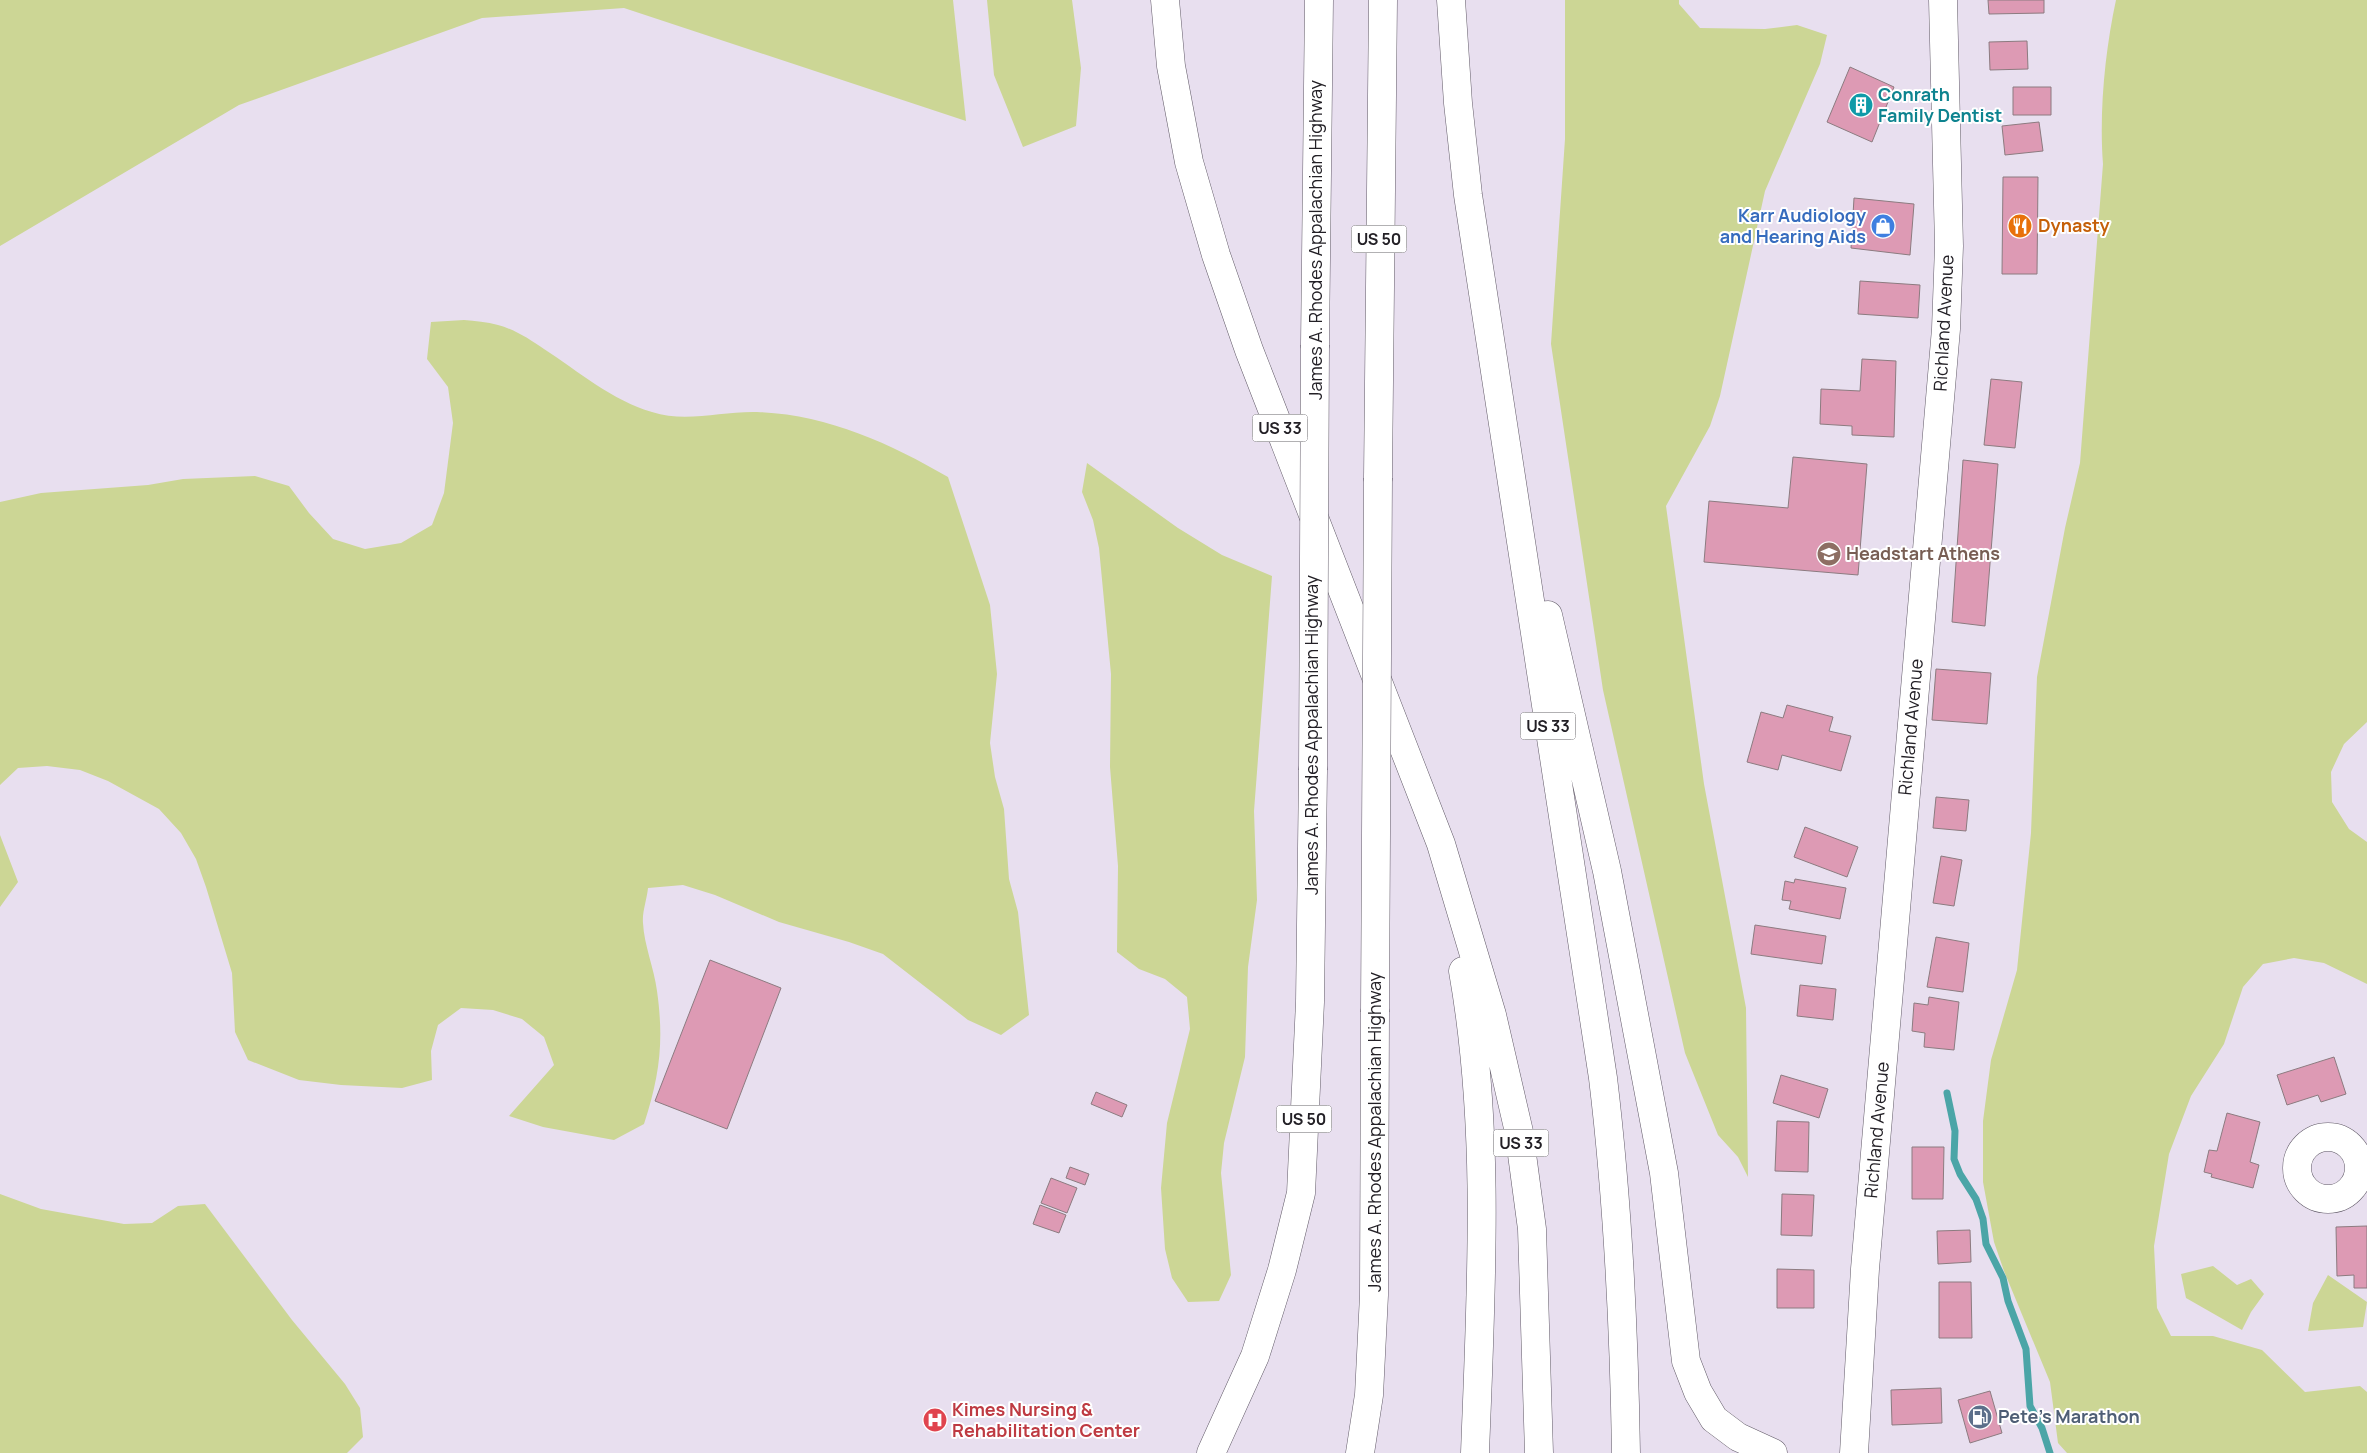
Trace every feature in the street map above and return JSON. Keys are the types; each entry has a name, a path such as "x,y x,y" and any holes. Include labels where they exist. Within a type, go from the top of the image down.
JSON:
{"main road":[{"name":"US 33","path":"1166,0 1171,66 1189,162 1216,255 1249,350 1441,844 1492,1015 1519,1132 1532,1229 1539,1453"},
{"name":"James A. Rhodes Appalachian Highway","path":"1211,1453 1255,1356 1282,1270 1300,1193 1310,1002 1319,0"},
{"name":"James A. Rhodes Appalachian Highway","path":"1360,1453 1369,1395 1374,1296 1378,478 1383,0"},
{"name":"US 33","path":"1451,0 1458,103 1468,195 1609,1134 1619,1251 1626,1453"},
{"name":"Richland Avenue","path":"1854,1453 1865,1270 1946,328 1949,246 1942,0"},
{"path":"1498,401 1607,871 1664,1174 1686,1361 1698,1392 1714,1419 1738,1437 1773,1453"},
{"path":"1441,844 1469,1006 1479,1086 1482,1177 1474,1453"}],"green space":[{"path":"0,0 953,0 966,121 624,8 482,18 239,105 0,246"},
{"path":"987,0 1072,0 1081,68 1076,126 1023,147 994,75"},
{"path":"1565,0 1679,0 1679,4 1700,28 1765,29 1797,25 1827,35 1820,64 1765,191 1720,396 1710,426 1666,506 1704,784 1746,1008 1748,1177 1738,1157 1718,1135 1685,1053 1603,690 1551,344 1565,139"},
{"path":"2116,0 2367,0 2367,722 2344,744 2331,772 2332,802 2349,829 2367,842 2367,984 2324,963 2294,958 2263,964 2243,987 2224,1044 2191,1096 2169,1154 2154,1246 2157,1308 2171,1336 2213,1336 2262,1350 2305,1392 2360,1386 2367,1392 2367,1453 2067,1453 2058,1443 2050,1382 1994,1242 1983,1182 1983,1121 1991,1060 2017,970 2031,833 2037,677 2065,528 2080,463 2103,164 2102,103 2109,40"},
{"path":"464,320 494,324 516,332 623,401 652,412 691,417 757,412 807,418 832,424 880,442 948,477 990,605 997,674 990,743 995,777 1004,809 1009,879 1018,912 1029,1015 1001,1035 968,1020 883,954 779,922 715,895 683,885 648,888 643,923 657,991 660,1042 654,1090 644,1124 614,1140 543,1127 509,1116 554,1065 544,1037 522,1019 493,1010 461,1008 438,1025 431,1051 432,1080 402,1088 341,1085 299,1080 248,1060 235,1032 232,973 206,887 196,859 181,833 159,809 108,781 80,770 47,766 18,768 0,785 0,502 41,493 148,485 183,479 255,476 289,486 309,513 333,539 365,549 401,543 432,525 444,493 453,423 448,387 427,359 431,322"},
{"path":"1087,463 1178,528 1222,555 1272,576 1254,811 1257,900 1248,967 1245,1057 1224,1143 1221,1173 1231,1275 1219,1301 1188,1302 1172,1278 1165,1249 1161,1188 1167,1123 1190,1029 1187,997 1165,979 1139,969 1117,952 1118,866 1110,767 1111,674 1099,548 1093,520 1082,492"},
{"path":"0,835 18,882 0,907"},
{"path":"0,1194 41,1209 124,1224 152,1223 178,1206 205,1204 292,1320 345,1384 360,1408 363,1437 347,1453 0,1453"},
{"path":"2213,1266 2237,1285 2251,1279 2264,1294 2251,1312 2242,1330 2186,1298 2181,1274"},
{"path":"2328,1275 2367,1302 2363,1327 2308,1331 2313,1303"}],"building":[{"path":"1988,0 2044,0 2044,13 1989,14"},
{"path":"2027,41 2028,69 1990,70 1989,42"},
{"name":"Conrath Family Dentist","path":"1850,67 1894,87 1872,142 1827,122"},
{"path":"2013,87 2051,87 2051,115 2013,115"},
{"path":"2039,122 2043,151 2005,155 2002,126"},
{"name":"Dynasty","path":"2003,177 2038,177 2037,274 2002,274"},
{"name":"Karr Audiology and Hearing Aids","path":"1854,198 1914,204 1910,255 1851,248"},
{"path":"1860,281 1920,285 1918,318 1858,314"},
{"path":"1862,359 1896,361 1894,437 1852,435 1852,426 1820,424 1821,389 1860,391"},
{"path":"1991,379 2022,382 2015,448 1984,445"},
{"path":"1793,457 1867,464 1858,575 1704,562 1709,501 1788,508"},
{"path":"1963,460 1998,464 1985,626 1952,622"},
{"path":"1936,669 1991,673 1987,724 1932,720"},
{"path":"1787,705 1833,717 1829,731 1851,736 1841,771 1782,755 1778,770 1747,762 1761,712 1783,718"},
{"path":"1936,797 1969,800 1966,831 1933,828"},
{"path":"1805,827 1858,847 1847,877 1794,857"},
{"path":"1941,856 1962,860 1954,906 1933,903"},
{"path":"1795,879 1846,888 1840,919 1789,909 1791,901 1782,900 1785,881 1794,883"},
{"path":"1755,925 1826,936 1822,964 1751,954"},
{"path":"1936,937 1969,943 1963,992 1927,987"},
{"path":"710,960 781,988 727,1129 655,1101"},
{"path":"1800,985 1836,989 1833,1020 1797,1016"},
{"path":"1929,997 1959,1002 1954,1050 1924,1047 1925,1033 1912,1031 1914,1003 1928,1005"},
{"path":"2334,1057 2346,1094 2321,1102 2318,1095 2287,1105 2277,1075"},
{"path":"1781,1075 1828,1089 1819,1118 1773,1103"},
{"path":"1096,1092 1127,1105 1122,1117 1091,1104"},
{"path":"2227,1113 2260,1122 2250,1162 2259,1165 2253,1188 2211,1177 2212,1174 2204,1172 2209,1150 2217,1151"},
{"path":"1777,1121 1809,1122 1808,1172 1775,1171"},
{"path":"1912,1147 1944,1147 1943,1199 1912,1199"},
{"path":"1070,1167 1089,1174 1085,1185 1066,1178"},
{"path":"1051,1178 1077,1188 1067,1213 1041,1203"},
{"path":"1782,1194 1814,1195 1812,1236 1781,1235"},
{"path":"1040,1205 1066,1215 1059,1233 1033,1224"},
{"path":"2367,1226 2367,1288 2354,1288 2354,1275 2337,1276 2336,1227"},
{"path":"1970,1230 1971,1262 1938,1264 1937,1231"},
{"path":"1777,1269 1814,1270 1814,1308 1777,1308"},
{"path":"1939,1282 1971,1282 1972,1338 1939,1338"},
{"path":"1941,1388 1942,1423 1892,1425 1891,1390"},
{"name":"Pete's Marathon","path":"1990,1391 2002,1433 1970,1443 1958,1400"}],"waterway":[{"path":"1947,1093 1955,1131 1954,1159 1960,1174 1976,1199 1983,1219 1986,1244 2003,1278 2008,1301 2026,1349 2030,1406 2042,1428 2050,1453"}],"place":[{"name":"Conrath Family Dentist","path":"1861,105"},
{"name":"Karr Audiology and Hearing Aids","path":"1883,226"},
{"name":"Dynasty","path":"2020,226"},
{"name":"Headstart Athens","path":"1829,554"},
{"name":"Pete's Marathon","path":"1980,1417"},
{"name":"Kimes Nursing & Rehabilitation Center","path":"935,1420"}]}
